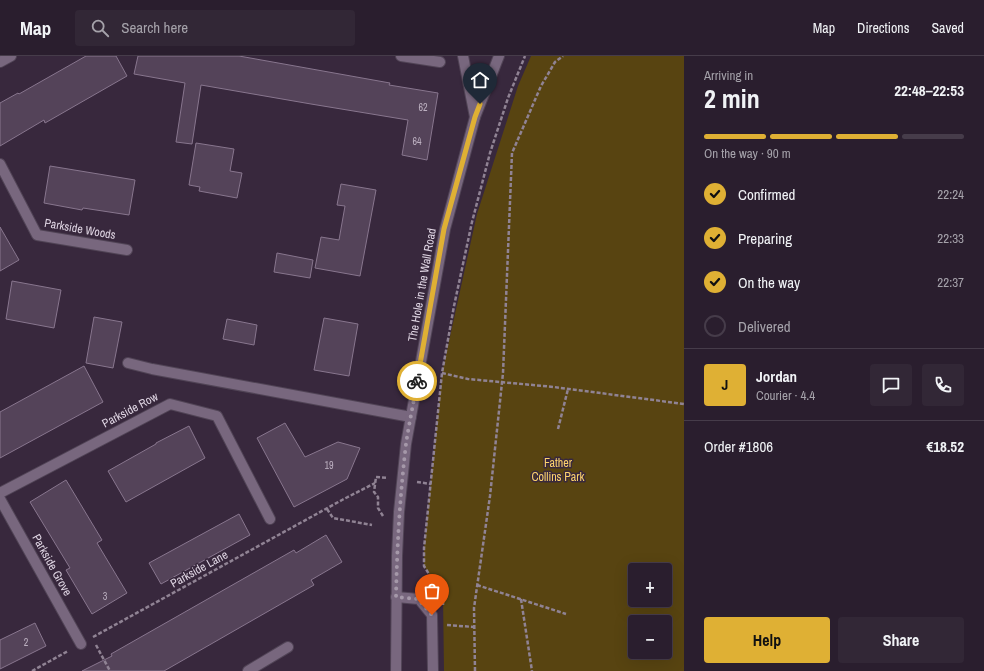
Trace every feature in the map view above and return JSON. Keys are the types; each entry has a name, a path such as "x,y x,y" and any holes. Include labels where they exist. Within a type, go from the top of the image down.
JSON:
{"street":[{"path":"0,62 11,56"},
{"path":"405,56 440,62"},
{"path":"463,56 475,117"},
{"name":"The Hole in the Wall Road","path":"396,671 396,597 399,512 406,444 444,229 475,117 499,56"},
{"name":"Parkside Woods","path":"0,164 37,236 127,250"},
{"path":"128,363 411,417"},
{"name":"Parkside Row","path":"0,493 170,404 217,416 270,519"},
{"name":"Parkside Grove","path":"0,498 81,644"},
{"path":"396,597 418,599 432,615 432,671"},
{"path":"248,671 288,647"}],"path":[{"path":"443,625 443,597 424,566 424,548 442,373 454,306 474,215 490,153 508,98 525,56"},
{"path":"475,671 474,608 490,496 502,382 512,153 541,86 556,62 563,56"},
{"path":"442,373 468,379 554,387 684,404"},
{"path":"558,429 568,389"},
{"name":"Parkside Lane","path":"32,671 375,483 376,476 382,477"},
{"path":"375,483 374,492 378,497"},
{"path":"425,483 431,484"},
{"path":"327,509 333,518 372,525"},
{"path":"477,585 566,614"},
{"path":"521,599 532,671"},
{"path":"432,625 474,627"},
{"path":"92,638 110,671"}],"green space":[{"name":"Father Collins Park","path":"531,56 684,56 684,671 444,671 443,597 424,566 424,548 442,373 477,214 518,86"}],"building":[{"path":"86,56 116,56 127,76 45,123 44,120 0,146 0,103 18,93 19,94"},
{"path":"138,56 239,56 438,93 427,160 402,155 408,120 201,85 192,144 176,142 185,83 134,74"},
{"path":"196,143 234,149 230,171 242,173 237,198 199,191 200,187 189,185"},
{"path":"50,166 135,180 129,215 83,208 82,210 44,203"},
{"path":"341,184 376,190 360,276 315,268 321,237 339,240 345,206 337,205"},
{"path":"0,227 19,260 0,271"},
{"path":"277,253 313,260 310,278 274,272"},
{"path":"12,281 61,290 54,328 6,319"},
{"path":"94,317 122,322 113,368 86,363"},
{"path":"324,318 358,324 349,376 314,370"},
{"path":"227,319 257,325 254,345 223,339"},
{"path":"84,366 103,402 0,458 0,412"},
{"path":"285,423 305,457 338,442 360,448 347,479 294,507 257,438"},
{"path":"189,426 205,458 126,502 108,471"},
{"path":"66,480 102,540 97,543 127,593 92,614 66,570 70,568 30,502"},
{"path":"239,514 250,535 161,584 149,563"},
{"path":"326,535 342,562 311,580 314,585 164,671 82,671 112,656 111,654 294,550 296,553"},
{"path":"35,623 46,646 0,669 0,640"}],"way so far":[{"path":"417,381 406,444 399,512 396,597 418,599 432,615"}],"route":[{"path":"417,381 444,229 475,117 480,104"}]}
